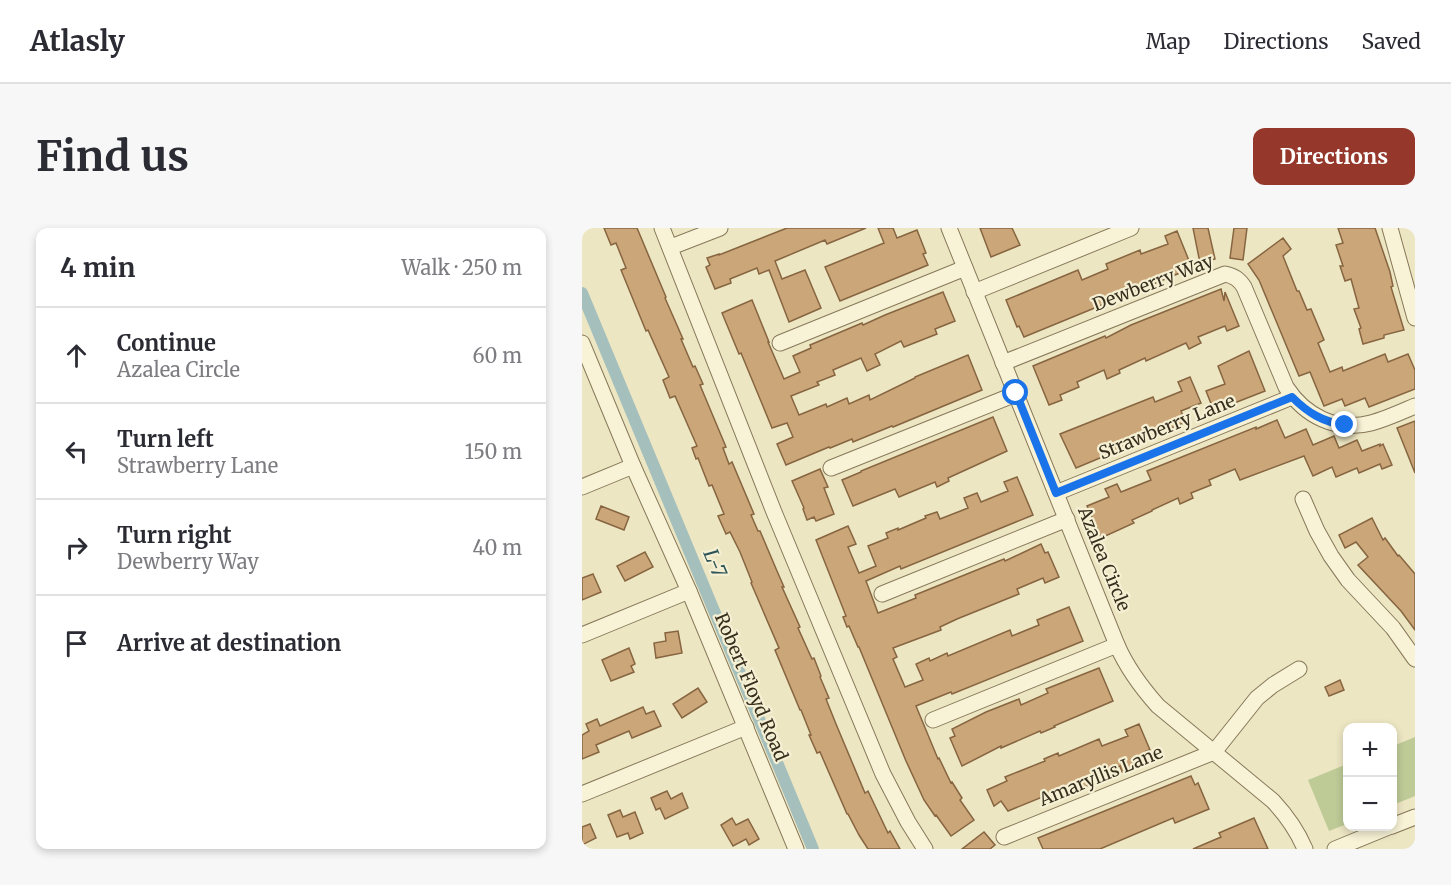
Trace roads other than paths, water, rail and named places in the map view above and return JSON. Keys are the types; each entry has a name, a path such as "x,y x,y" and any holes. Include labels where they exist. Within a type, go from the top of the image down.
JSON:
{"street":[{"path":"663,228 774,512 883,774 925,849"},
{"path":"671,247 720,228"},
{"name":"Azalea Circle","path":"949,228 1117,645 1132,675 1158,706 1286,814 1305,849"},
{"path":"974,292 1097,234 1131,228"},
{"path":"1390,228 1415,318"},
{"path":"780,343 965,268"},
{"name":"Dewberry Way","path":"1003,363 1225,274 1239,280 1244,287 1281,380 1292,397 1304,409 1319,418 1345,425 1371,423 1415,406"},
{"name":"Robert Floyd Road","path":"583,348 689,591 796,849"},
{"path":"831,468 1016,393"},
{"name":"Strawberry Lane","path":"1056,493 1292,397"},
{"path":"582,487 633,466"},
{"path":"1303,499 1331,556 1348,580 1393,628 1415,659"},
{"path":"882,594 1066,519"},
{"path":"582,635 689,591"},
{"path":"933,720 1117,645"},
{"path":"1214,752 1257,698 1299,669"},
{"path":"582,794 746,727"},
{"name":"Amaryllis Lane","path":"1004,837 1214,752"},
{"path":"1397,824 1415,817"},
{"path":"1335,849 1380,831"}],"waterway":[{"name":"L-7","path":"582,293 813,849"}]}
